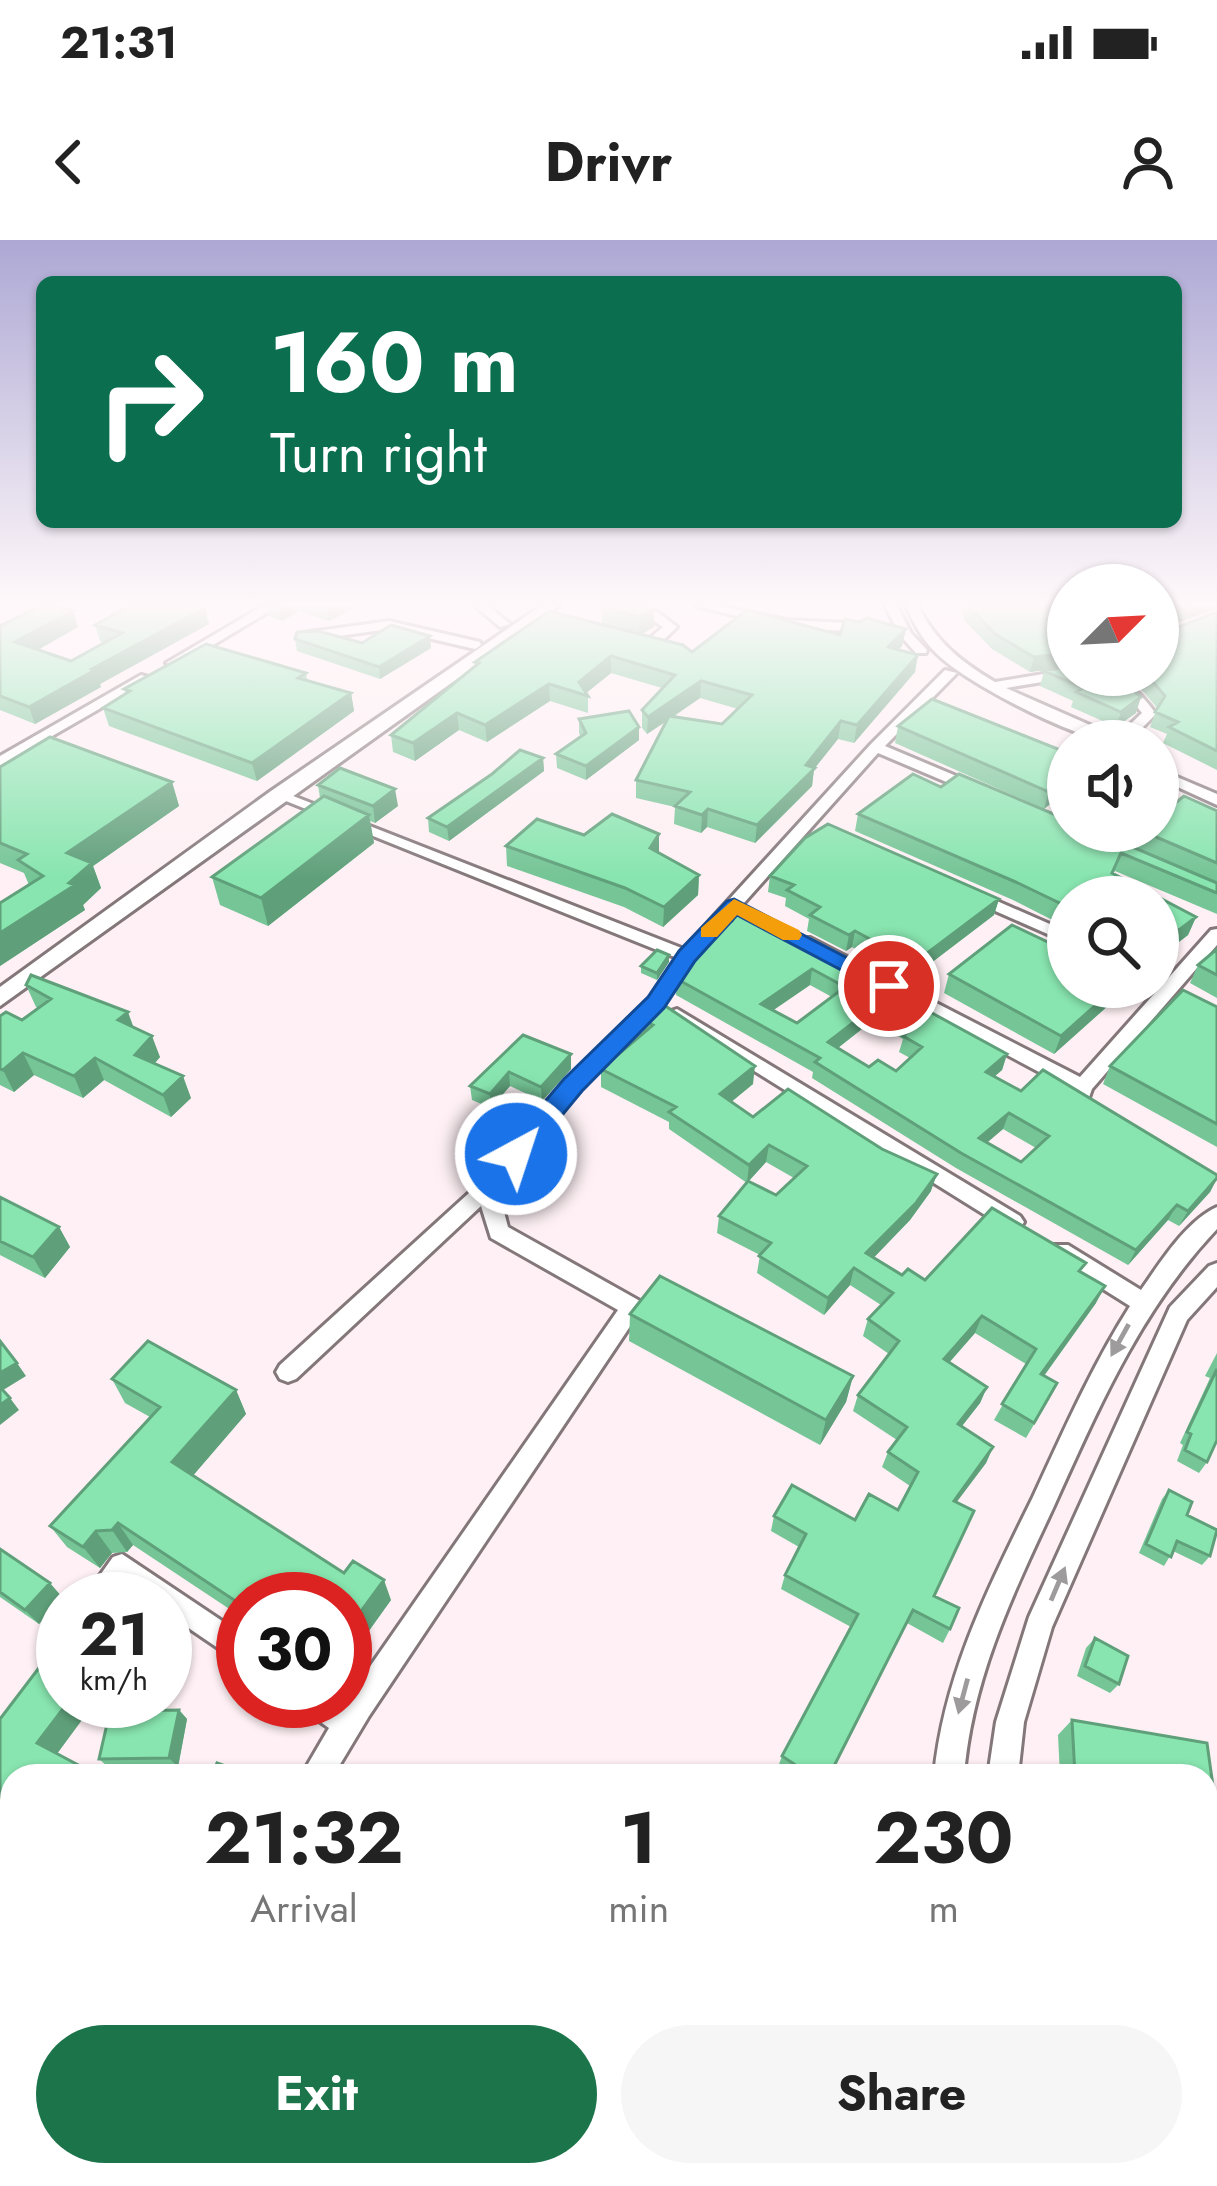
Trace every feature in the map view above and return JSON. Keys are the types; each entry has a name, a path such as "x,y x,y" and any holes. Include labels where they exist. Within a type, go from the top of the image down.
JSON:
{"main road":[{"path":"0,984 402,697"},
{"path":"0,998 278,794 420,697"}],"street":[{"path":"0,762 114,697"},
{"path":"288,1372 488,1188 573,1085 656,1002 687,956 745,911 809,821 926,697"},
{"path":"992,697 1047,724"},
{"path":"1020,697 1071,720"},
{"path":"1135,697 1148,714 1141,720"},
{"path":"876,747 986,794"},
{"path":"1179,769 1217,786"},
{"path":"1179,783 1217,800"},
{"path":"278,794 687,956"},
{"path":"809,821 831,831"},
{"path":"960,890 1047,929"},
{"path":"776,927 1083,1087"},
{"path":"1179,968 1217,934"},
{"path":"656,1002 1142,1302"},
{"path":"1100,1109 1081,1098 1083,1087 1144,1008"},
{"path":"372,1689 632,1307 499,1232 488,1188"},
{"path":"949,1764 950,1746 987,1622 1119,1340 1173,1259 1217,1215"},
{"path":"1005,1764 1021,1679 1049,1604 1178,1314 1217,1272"},
{"path":"323,1764 346,1728"}],"building":[{"path":"2,697 47,697 29,707"},
{"path":"121,697 346,697 252,763 103,708"},
{"path":"438,697 529,697 485,725 457,713 413,743 391,735"},
{"path":"654,697 678,697 648,717 642,710"},
{"path":"750,697 882,697 857,725 841,721 806,765 815,768 757,825 708,809 702,815 675,806 690,792 636,780 669,716 722,724"},
{"path":"1087,697 1141,697 1121,712"},
{"path":"1164,697 1217,697 1217,751 1179,732 1179,720 1155,712"},
{"path":"932,699 1047,745 1047,791 898,726"},
{"path":"629,711 639,727 586,766 556,754 586,733 579,719"},
{"path":"50,737 172,782 67,853 92,863 69,883 75,885 0,933 0,903 43,876 18,860 27,854 0,843 0,767"},
{"path":"520,750 543,758 447,827 428,818 492,774"},
{"path":"340,768 395,789 373,806 318,785"},
{"path":"913,774 941,787 959,774 1047,811 1047,852 1144,852 1217,883 1217,893 1121,853 1112,873 1118,876 1047,876 1047,897 858,814"},
{"path":"324,796 369,815 261,898 212,877"},
{"path":"1184,796 1217,811 1217,863 1179,847 1179,800"},
{"path":"612,814 659,834 650,848 699,875 664,907 625,888 506,846 537,819 584,835"},
{"path":"828,824 999,899 914,963 855,931 849,935 810,915 820,907 787,890 794,885 770,876 805,838"},
{"path":"744,905 830,949 824,954 1007,1054 986,1072 1021,1091 1043,1070 1217,1178 1188,1211 1177,1205 1136,1250 961,1153 815,1062 820,1058 677,979 692,955 732,921 725,917","holes":["812,969 845,987 797,1023 761,1004","876,1005 914,1027 903,1036 922,1047 896,1071 878,1060 869,1067 828,1042","1009,1113 1049,1136 1021,1162 979,1138"]},
{"path":"1179,908 1196,917 1179,930"},
{"path":"1012,925 1047,942 1047,1008 1092,1008 1061,1036 949,974"},
{"path":"1217,949 1217,975 1198,965"},
{"path":"657,950 669,955 657,973 641,966"},
{"path":"31,975 128,1012 118,1020 152,1036 135,1055 183,1076 163,1095 95,1058 74,1076 23,1053 0,1069 0,1016 6,1012 22,1020 51,999 26,985"},
{"path":"1183,990 1217,1007 1217,1124 1110,1066 1166,1008 1179,1008"},
{"path":"664,1005 755,1066 720,1094 753,1117 788,1089 882,1149 937,1174 916,1203 866,1253 902,1275 908,1269 925,1280 992,1208 1086,1263 1079,1271 1105,1286 1041,1374 1057,1383 1034,1423 1002,1404 1036,1349 982,1316 944,1359 987,1387 958,1424 993,1447 954,1501 974,1511 934,1596 959,1608 950,1629 913,1610 835,1764 794,1764 782,1756 858,1614 785,1575 806,1534 774,1516 792,1485 855,1520 869,1494 898,1510 918,1472 888,1452 907,1427 858,1395 899,1341 868,1319 893,1293 854,1268 828,1298 759,1256 771,1243 719,1216 748,1181 776,1195 807,1166 769,1145 749,1165 669,1112 676,1107 601,1069 653,1025 644,1020"},
{"path":"523,1035 571,1054 541,1087 509,1072 490,1094 470,1086"},
{"path":"0,1197 59,1227 33,1257 0,1241"},
{"path":"660,1276 853,1376 826,1420 630,1314"},
{"path":"0,1341 17,1363 0,1373"},
{"path":"148,1341 236,1390 172,1462 342,1572 216,1572 216,1588 118,1523 112,1530 96,1531 83,1547 50,1526 160,1407 112,1379"},
{"path":"1217,1369 1217,1440 1207,1462 1185,1450 1191,1434 1187,1432"},
{"path":"1169,1490 1192,1502 1187,1515 1217,1530 1210,1556 1177,1541 1171,1557 1146,1544"},
{"path":"0,1549 36,1573 36,1598 25,1610 0,1592"},
{"path":"353,1561 371,1572 345,1572"},
{"path":"372,1573 384,1580 372,1596"},
{"path":"1095,1638 1128,1656 1119,1684 1085,1666"},
{"path":"36,1672 36,1728 48,1728 37,1743 76,1764 0,1764 0,1719"},
{"path":"1072,1720 1207,1743 1210,1764 1074,1764"},
{"path":"106,1728 175,1728 169,1758 99,1759"}],"slow traffic":[{"path":"709,933 734,905 791,935"}],"route":[{"path":"516,1154 573,1085 656,1002 687,956 734,905 889,986"}]}
